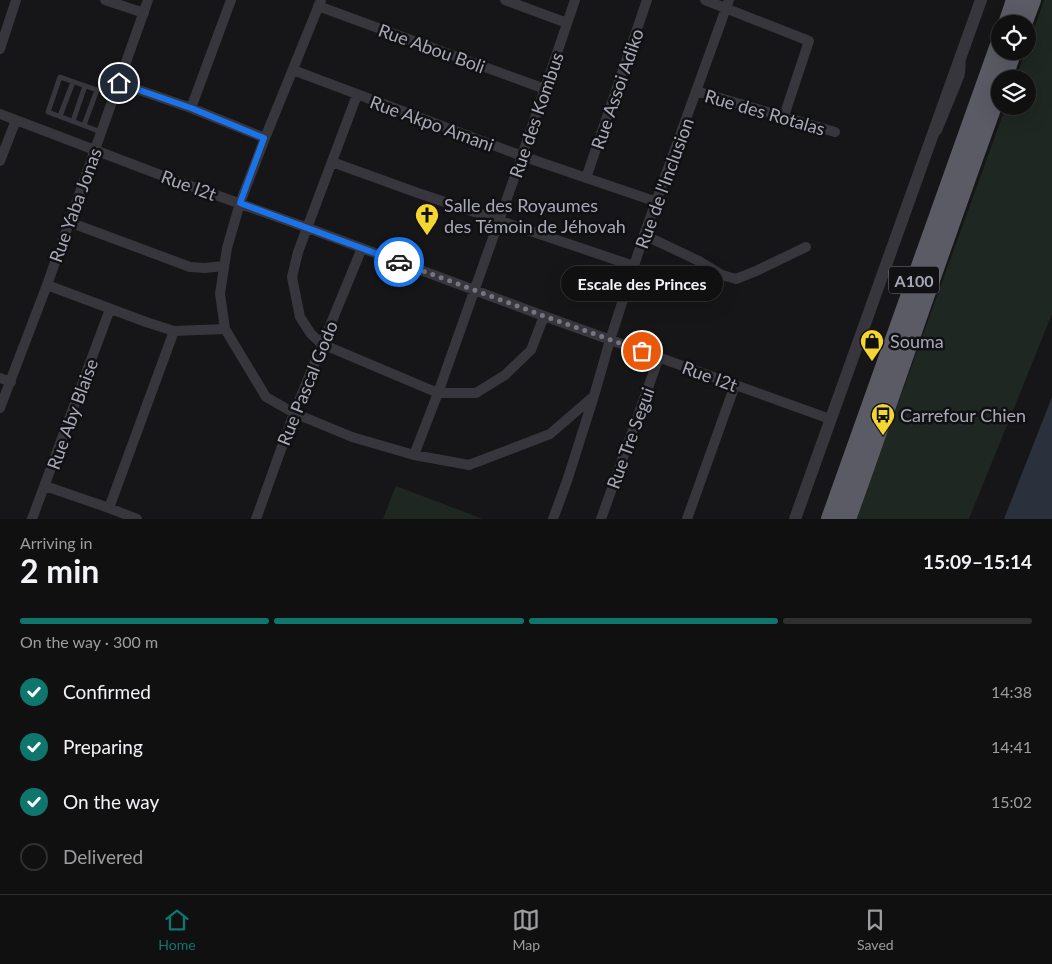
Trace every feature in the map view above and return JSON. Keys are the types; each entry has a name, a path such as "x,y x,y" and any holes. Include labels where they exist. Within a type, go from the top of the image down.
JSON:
{"highway":[{"path":"1010,15 1015,0"},
{"path":"1027,15 1032,0"},
{"name":"A100","path":"830,519 994,60"},
{"name":"A100","path":"847,519 991,112"}],"street":[{"path":"0,49 16,0"},
{"path":"105,0 144,13"},
{"name":"Rue Yaba Jonas","path":"0,408 47,285 148,0"},
{"path":"191,108 231,0"},
{"path":"505,0 567,23"},
{"name":"Rue des Kombus","path":"414,455 475,290 575,0"},
{"name":"Rue Assoi Adiko","path":"586,178 647,0"},
{"path":"705,0 728,4 809,41 784,116"},
{"path":"795,519 981,0"},
{"path":"320,3 264,138 240,203 227,248 220,294 224,329 266,397 294,413 352,437 414,455 469,465 550,434 594,396"},
{"name":"Rue Abou Boli","path":"320,3 545,89"},
{"name":"Rue de l'Inclusion","path":"553,519 567,482 644,235 728,4"},
{"name":"Rue Akpo Amani","path":"293,70 522,156 656,202"},
{"path":"119,83 191,108 264,138"},
{"name":"Rue des Rotalas","path":"696,92 834,132"},
{"path":"357,95 298,252 292,277 300,317 312,334 322,344 438,393 476,393 505,375 531,350 544,316"},
{"name":"Rue I2t","path":"0,114 544,316 830,419"},
{"path":"0,161 16,120"},
{"path":"332,162 634,266"},
{"path":"69,222 190,267 224,266"},
{"path":"644,235 699,261 722,275 736,279 806,247"},
{"name":"Rue Pascal Godo","path":"256,519 294,413 362,248"},
{"path":"47,285 174,331 224,329"},
{"name":"Rue Aby Blaise","path":"32,519 110,309"},
{"path":"109,508 174,331"},
{"name":"Rue Tre Segui","path":"601,519 658,357"},
{"path":"0,378 10,382"},
{"path":"687,519 735,385"},
{"path":"45,486 137,519"}],"lane":[{"path":"84,125 97,90 60,77 48,112 102,132"},
{"path":"60,116 73,82"},
{"path":"73,121 85,86"}],"shaded area":[{"path":"1044,0 1052,0 1052,314 969,519 856,519 1003,115 1036,115 1036,70 1019,70 1022,60 1036,60 1036,23"},
{"path":"1052,397 1052,519 1004,519"},
{"path":"396,486 483,519 383,519"}],"way so far":[{"path":"399,262 642,351"}],"place":[{"name":"Salle des Royaumes des Témoin de Jéhovah","path":"427,236"},
{"name":"Escale des Princes","path":"642,351"},
{"name":"Souma","path":"872,362"},
{"name":"Carrefour Chien","path":"883,436"}],"route":[{"path":"119,83 191,108 264,138 240,203 399,262"}]}
